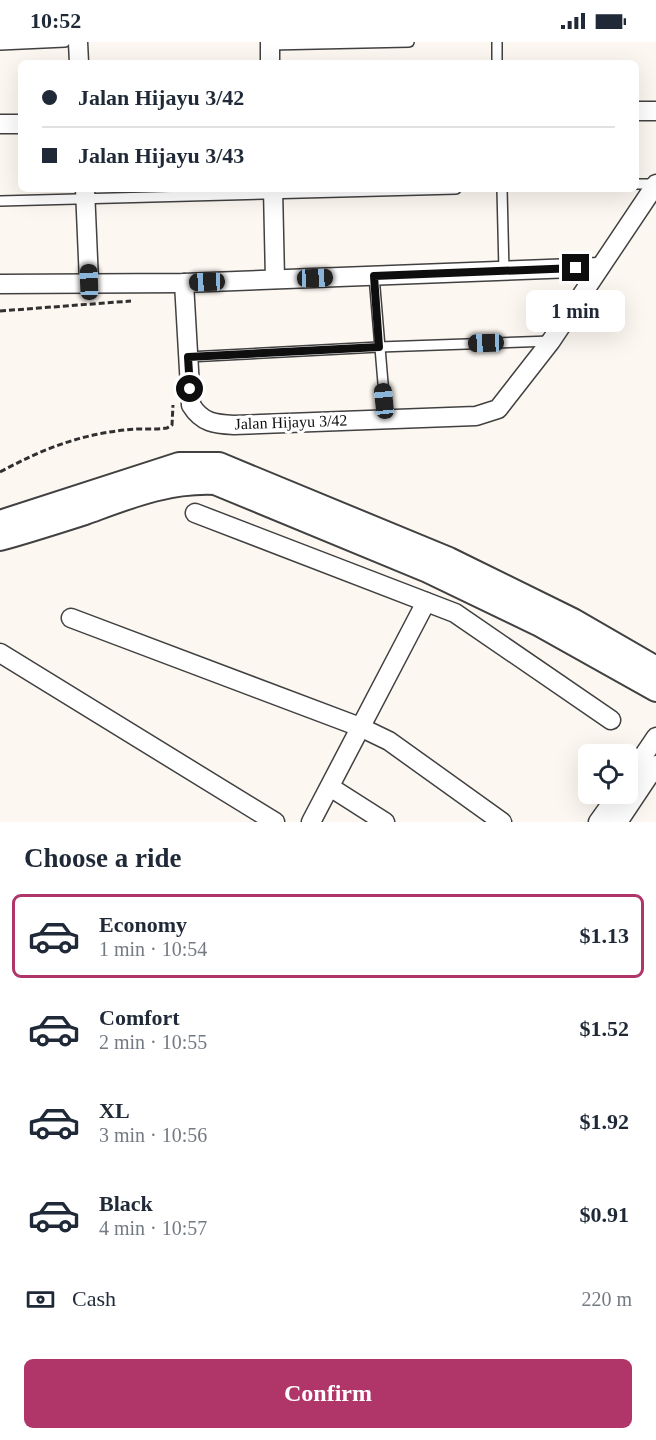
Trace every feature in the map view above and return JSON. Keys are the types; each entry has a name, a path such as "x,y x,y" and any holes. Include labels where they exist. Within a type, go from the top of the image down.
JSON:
{"street":[{"path":"78,42 79,60"},
{"path":"639,111 656,111"},
{"path":"0,124 18,124"},
{"name":"Jalan Hijayu 3/42","path":"184,283 191,405 197,416 211,423 234,425 476,416 498,409 551,341 656,184"},
{"path":"273,192 275,279"},
{"path":"85,194 89,282"},
{"path":"0,284 184,283 600,267"},
{"path":"0,522 180,464 219,464 449,559 573,620 656,668"},
{"path":"0,539 45,526 154,488 190,482 215,483 428,571 538,624 656,690"},
{"path":"195,513 455,613 611,720"},
{"path":"311,822 426,602"},
{"path":"71,618 360,727 389,741 502,822"},
{"path":"0,652 275,822"},
{"path":"638,764 656,737"},
{"path":"618,822 656,765"},
{"path":"330,787 385,822"},
{"path":"598,822 611,804"}],"lane":[{"path":"0,45 65,42"},
{"path":"270,50 409,42"},
{"path":"497,42 497,60"},
{"path":"639,184 656,184"},
{"path":"0,201 85,194 210,192"},
{"path":"502,192 504,271"},
{"path":"374,276 386,419"},
{"path":"188,357 551,341"}],"path":[{"path":"0,311 139,300"},
{"path":"0,472 36,452 63,442 97,434 167,428 172,425 174,418 173,395"}],"route":[{"path":"190,389 188,357 379,347 374,276 576,268"}]}
